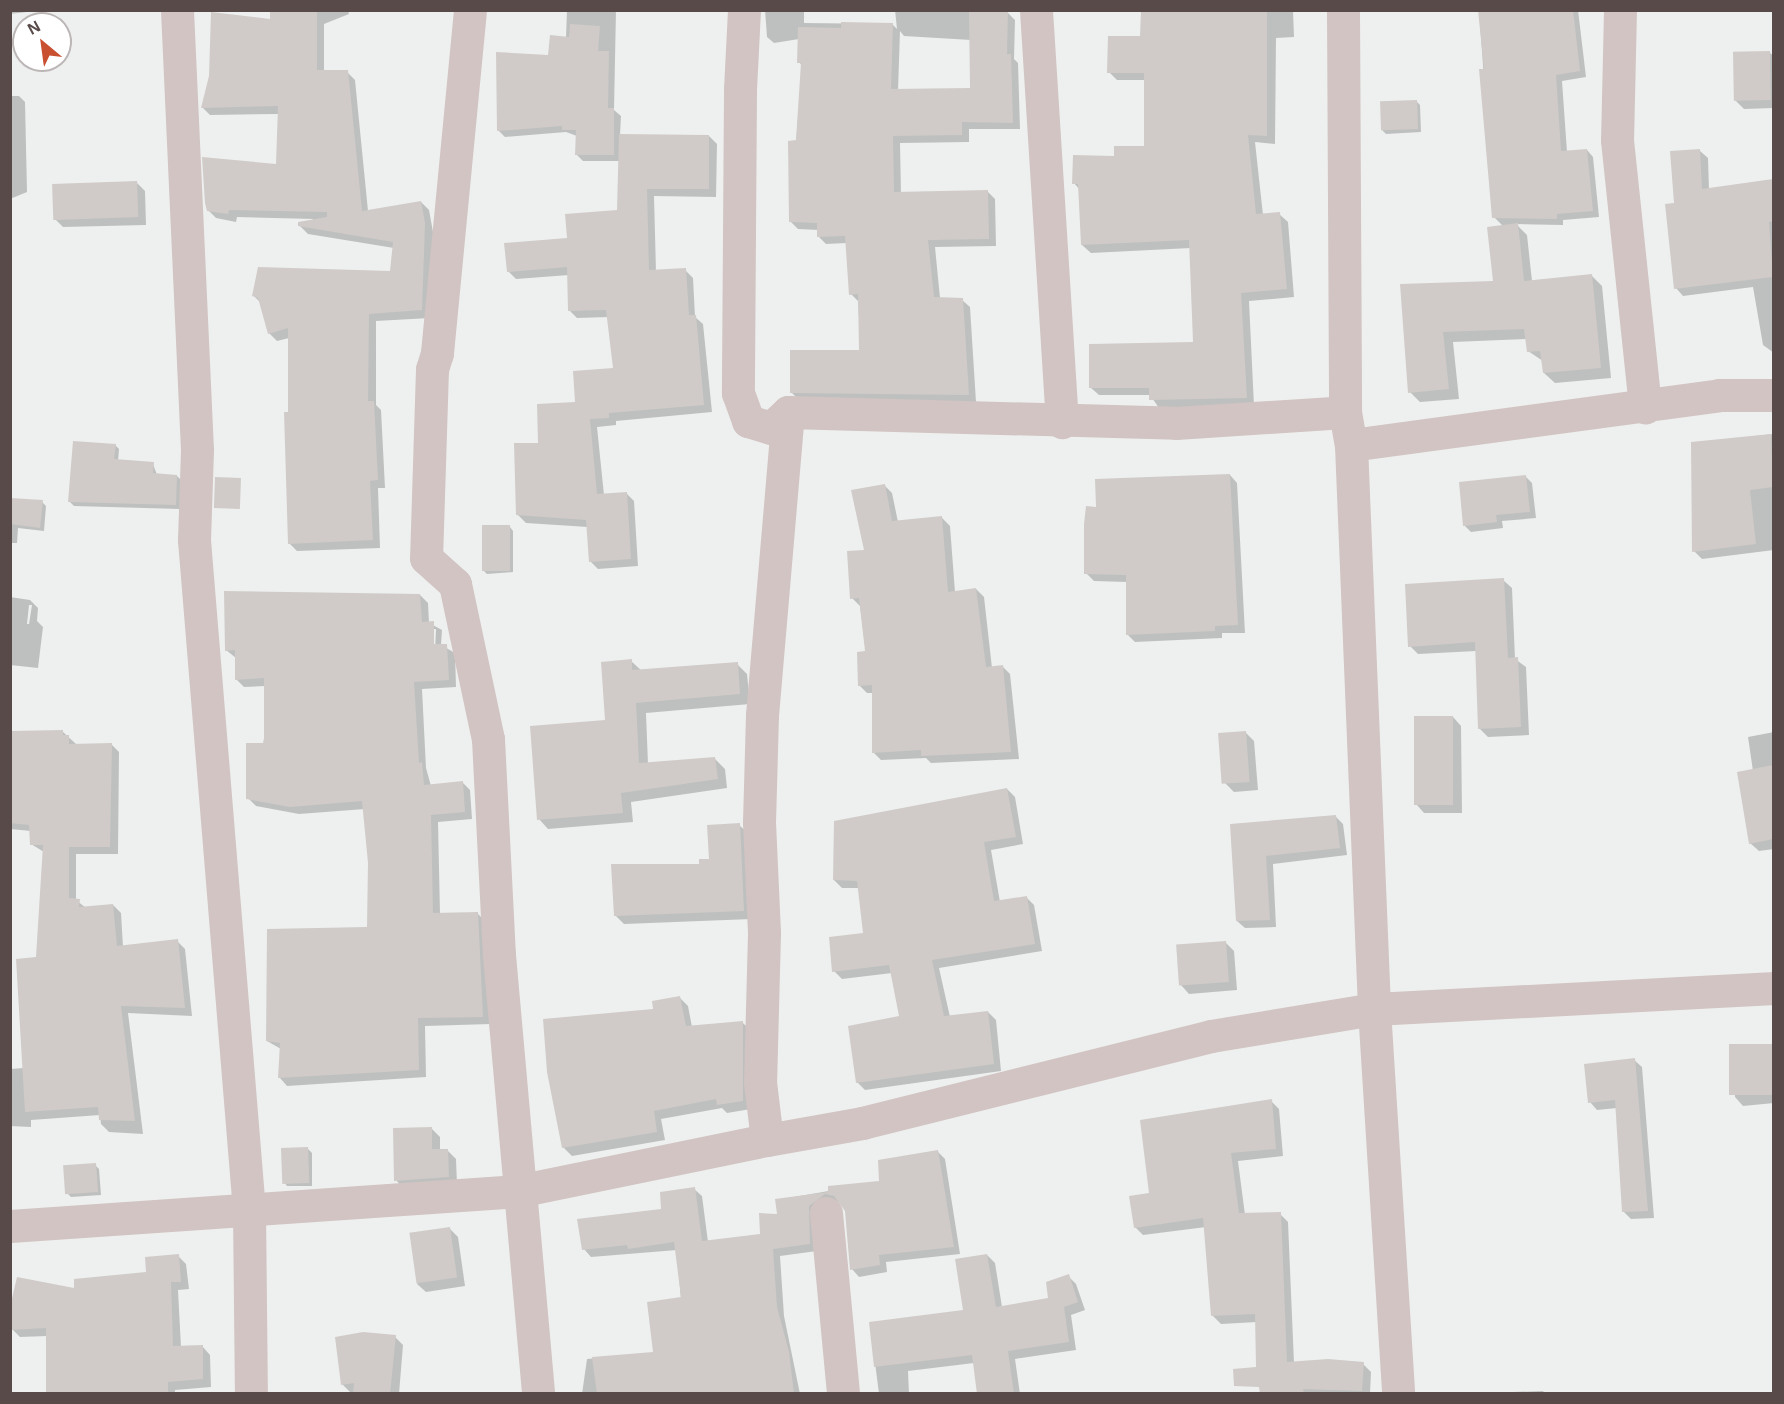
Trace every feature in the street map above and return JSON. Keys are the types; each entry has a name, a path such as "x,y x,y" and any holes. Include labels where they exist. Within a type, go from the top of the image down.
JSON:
{"street":[{"path":"177,10 197,450 194,540 249,1209 251,1394"},
{"path":"471,10 437,353 432,369 426,558 455,584 488,739 499,955 518,1191 538,1394"},
{"path":"744,10 740,90 738,393 748,421 771,428 788,412 1062,422 1176,423 1345,412"},
{"path":"1036,10 1062,422"},
{"path":"1343,10 1345,412 1352,446 1374,1010 1398,1394"},
{"path":"1620,10 1617,140 1645,408"},
{"path":"1352,446 1645,408 1719,395 1773,395"},
{"path":"767,1140 760,1082 764,933 759,822 762,715 788,412"},
{"path":"10,1226 518,1191 862,1123 1210,1036 1374,1010 1773,988"},
{"path":"826,1214 843,1394"}],"building":[{"path":"270,10 317,10 317,70 348,70 362,211 421,201 425,223 422,310 369,314 368,401 374,401 378,480 370,481 373,540 288,544 284,412 288,412 288,328 268,334 258,298 252,296 258,267 390,271 393,242 298,226 298,222 327,217 327,212 229,210 228,214 207,211 205,203 202,157 276,164 278,106 201,108 209,76 211,12 270,19"},
{"path":"969,10 1008,11 1007,54 1011,54 1013,123 962,122 962,135 893,136 894,192 988,190 989,239 928,240 934,297 963,298 969,395 790,393 790,350 859,350 858,294 849,295 845,236 817,237 817,223 789,222 788,141 796,140 801,63 797,63 798,27 841,28 841,22 893,23 891,89 970,88"},
{"path":"1141,10 1267,10 1267,136 1248,135 1256,214 1280,212 1287,289 1241,293 1247,398 1149,400 1149,388 1089,388 1089,344 1193,342 1189,240 1081,245 1078,184 1072,184 1073,155 1114,156 1114,146 1144,146 1144,73 1107,73 1108,36 1140,36"},
{"path":"1478,10 1573,10 1580,71 1556,75 1561,151 1587,149 1593,211 1557,214 1557,219 1492,218 1479,69 1484,69"},
{"path":"570,24 600,26 598,51 609,51 608,108 614,108 614,155 575,155 576,130 562,130 562,126 497,131 496,52 548,55 550,35 569,37"},
{"path":"1770,51 1771,100 1734,101 1733,52"},
{"path":"1417,100 1418,129 1381,130 1380,101"},
{"path":"619,134 709,135 709,189 647,189 649,270 686,268 689,315 696,315 704,405 609,413 609,418 590,419 597,494 627,492 631,559 589,562 586,520 516,515 514,443 538,443 537,404 575,402 573,371 613,368 606,310 568,311 567,267 507,272 504,243 567,238 565,214 617,210"},
{"path":"1700,149 1702,189 1773,179 1773,221 1769,222 1773,277 1674,289 1665,204 1674,203 1670,151"},
{"path":"137,181 138,217 53,220 52,184"},
{"path":"1518,223 1524,281 1592,274 1601,368 1543,373 1540,351 1527,352 1524,329 1443,332 1449,389 1408,393 1400,284 1493,281 1487,227"},
{"path":"1771,434 1773,487 1750,490 1756,544 1692,552 1691,442"},
{"path":"73,441 116,444 114,459 154,462 153,473 177,475 176,505 68,502"},
{"path":"1230,474 1238,625 1215,626 1215,631 1126,635 1126,575 1084,574 1086,506 1096,507 1095,479"},
{"path":"1526,475 1530,512 1496,515 1497,522 1463,526 1459,482"},
{"path":"215,477 241,478 240,509 214,508"},
{"path":"885,484 892,521 942,516 948,592 976,588 986,667 1003,665 1011,752 921,756 921,750 872,753 872,685 858,686 857,652 865,651 859,598 850,599 847,551 864,550 851,490"},
{"path":"10,498 43,500 40,528 10,524"},
{"path":"482,525 510,525 510,571 482,571"},
{"path":"1504,578 1508,658 1518,657 1521,727 1478,729 1475,642 1408,647 1405,584"},
{"path":"224,591 420,594 422,622 434,621 434,644 447,644 449,680 414,682 419,763 422,762 424,785 463,781 465,812 431,815 433,913 478,912 483,1017 418,1018 419,1070 278,1078 280,1043 266,1041 267,929 367,927 368,863 362,801 290,807 246,799 246,743 263,743 264,738 264,678 235,680 235,650 225,651"},
{"path":"632,659 632,670 738,662 740,694 636,703 639,763 715,757 718,779 621,793 623,813 537,820 530,726 605,720 601,662"},
{"path":"1414,716 1453,716 1453,805 1414,805"},
{"path":"63,730 63,735 69,735 69,744 112,743 110,847 69,847 69,898 80,899 79,907 113,904 117,946 178,939 185,1008 121,1006 135,1121 99,1120 98,1107 25,1112 16,959 36,957 43,845 30,845 29,825 10,823 10,731"},
{"path":"1246,731 1250,782 1222,784 1218,733"},
{"path":"1773,765 1773,839 1749,844 1737,772"},
{"path":"1007,788 1016,837 984,842 994,901 1027,896 1035,944 932,960 944,1016 988,1011 994,1064 856,1083 848,1026 899,1016 889,965 832,972 829,937 863,933 857,881 833,880 834,821"},
{"path":"1336,815 1340,848 1266,856 1270,920 1236,921 1230,824"},
{"path":"740,823 744,911 614,916 611,864 699,864 699,859 709,859 707,825"},
{"path":"1226,941 1229,982 1179,985 1176,944"},
{"path":"680,996 686,1026 743,1021 743,1101 717,1105 716,1099 654,1111 657,1132 562,1148 547,1072 543,1019 653,1009 652,1001"},
{"path":"1729,1044 1773,1044 1773,1095 1729,1095"},
{"path":"1635,1058 1648,1211 1622,1212 1615,1100 1588,1103 1584,1064"},
{"path":"1272,1099 1276,1149 1231,1153 1239,1213 1281,1212 1287,1362 1328,1359 1364,1362 1362,1391 1303,1389 1304,1394 1260,1394 1259,1387 1234,1386 1233,1369 1256,1367 1255,1314 1211,1316 1203,1218 1134,1228 1129,1196 1149,1193 1140,1120"},
{"path":"432,1127 432,1149 448,1149 449,1177 394,1181 393,1128"},
{"path":"308,1147 309,1183 282,1184 281,1148"},
{"path":"938,1150 954,1247 879,1255 880,1265 850,1270 845,1211 834,1196 825,1194 809,1206 810,1244 773,1249 777,1307 789,1352 794,1394 597,1394 592,1357 653,1352 647,1302 681,1297 674,1242 628,1249 627,1245 582,1250 577,1219 661,1209 660,1192 695,1187 702,1241 760,1234 759,1213 777,1214 775,1199 828,1192 828,1186 879,1181 878,1160"},
{"path":"96,1163 98,1192 65,1194 63,1165"},
{"path":"450,1227 457,1278 416,1283 409,1233"},
{"path":"179,1254 181,1282 171,1282 173,1346 203,1345 203,1379 168,1382 168,1394 46,1394 46,1328 10,1330 10,1307 17,1277 74,1288 74,1279 146,1272 145,1257"},
{"path":"987,1254 996,1307 1048,1298 1046,1282 1069,1274 1078,1302 1064,1307 1069,1342 1008,1351 1014,1394 977,1394 972,1355 874,1367 869,1322 963,1310 955,1259"},
{"path":"363,1332 396,1335 390,1394 353,1394 354,1383 341,1385 335,1337"}]}
